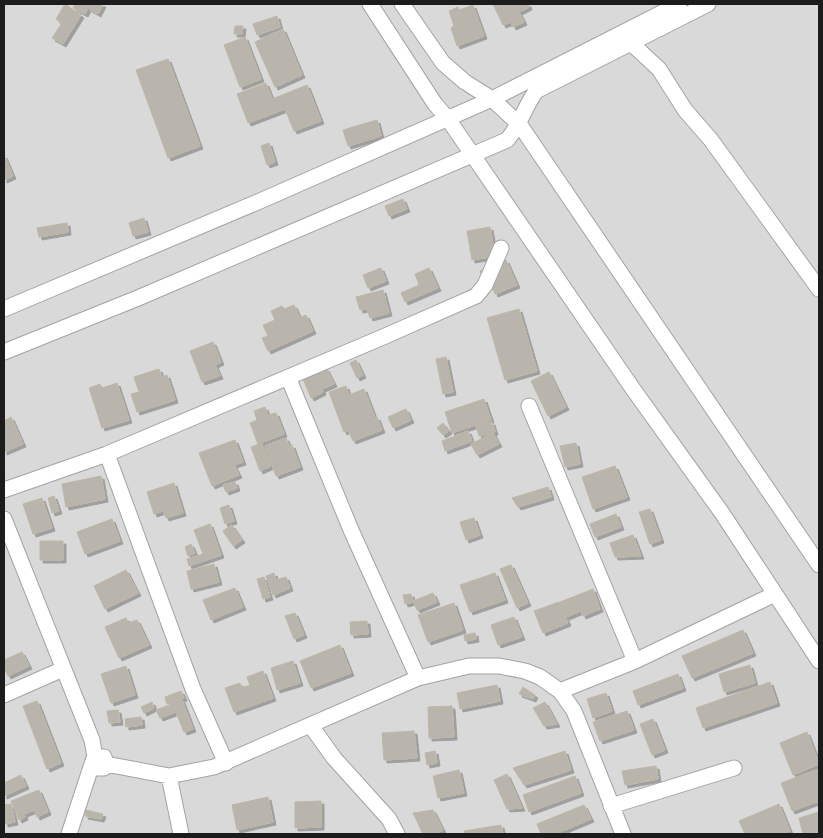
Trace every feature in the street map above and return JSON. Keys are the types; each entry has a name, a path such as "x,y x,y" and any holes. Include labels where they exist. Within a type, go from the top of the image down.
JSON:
{"street":[{"path":"370,4 426,90 474,155 633,388 722,513 819,661"},
{"path":"402,4 443,62 465,82 492,100 520,125 819,566"},
{"path":"4,309 492,100 679,4"},
{"path":"4,352 138,298 507,140 520,125 526,106 536,91 708,4"},
{"path":"632,44 659,69 685,110 712,140 819,288"},
{"path":"4,490 108,454 476,296 484,285 501,248"},
{"path":"288,377 351,530 418,678"},
{"path":"529,406 635,661"},
{"path":"108,454 193,689 226,763"},
{"path":"4,519 99,761 84,789 69,834"},
{"path":"560,691 635,661 775,594"},
{"path":"99,761 138,772 169,776 214,768 418,678 469,666 499,666 525,671 540,677 560,691 574,711 623,834"},
{"path":"4,695 63,669"},
{"path":"311,726 334,758 389,819 397,834"},
{"path":"611,806 734,768"},
{"path":"169,776 181,834"}],"shaded area":[{"path":"4,4 819,4 819,834 4,834"}],"building":[{"path":"65,4 81,15 63,44 52,38 62,23 56,19"},
{"path":"75,4 90,5 85,14 73,8"},
{"path":"91,4 103,4 98,14 89,9"},
{"path":"493,4 528,4 529,7 519,12 524,22 513,27 511,22 503,25"},
{"path":"473,5 484,36 457,46 451,28 454,26 449,11 458,7 459,10"},
{"path":"277,16 280,27 257,35 253,24"},
{"path":"235,26 243,26 242,34 234,34"},
{"path":"283,29 302,75 275,87 255,42"},
{"path":"245,37 261,79 240,87 224,45"},
{"path":"168,59 200,146 168,158 136,70"},
{"path":"266,83 272,99 307,85 321,121 294,131 285,109 248,123 237,94"},
{"path":"377,120 381,136 348,146 343,130"},
{"path":"269,143 275,162 267,165 261,146"},
{"path":"4,155 13,176 4,180"},
{"path":"403,199 407,209 389,216 385,206"},
{"path":"144,218 148,232 133,236 129,223"},
{"path":"67,223 68,232 39,237 37,228"},
{"path":"490,227 495,256 472,260 467,231"},
{"path":"506,260 517,285 495,294 492,286 488,287 480,271"},
{"path":"381,268 386,281 368,288 363,275"},
{"path":"429,268 438,288 405,302 401,293 419,285 415,274"},
{"path":"383,290 389,313 370,318 367,309 360,310 356,297"},
{"path":"294,305 300,318 306,315 313,331 268,351 262,338 268,336 263,325 275,320 271,311 282,306 284,309"},
{"path":"519,309 537,371 505,380 487,318"},
{"path":"213,342 221,362 215,365 220,376 202,382 190,351"},
{"path":"446,357 453,392 443,394 436,359"},
{"path":"356,360 363,375 357,378 350,363"},
{"path":"326,368 334,384 322,389 323,392 311,398 303,379"},
{"path":"159,369 162,377 167,375 175,400 137,412 131,394 139,392 134,377"},
{"path":"549,372 566,407 548,416 531,381"},
{"path":"117,383 129,420 102,428 89,388 100,384 102,388"},
{"path":"346,386 349,395 364,389 375,418 377,417 382,430 353,441 348,430 344,432 329,392"},
{"path":"484,399 491,420 452,433 445,412"},
{"path":"265,407 268,415 276,413 284,434 258,444 250,423 257,420 254,411"},
{"path":"406,409 411,420 393,428 388,417"},
{"path":"11,417 23,444 4,452 4,421"},
{"path":"492,422 495,432 479,436 476,426"},
{"path":"443,423 449,431 443,435 437,428"},
{"path":"468,431 472,441 445,451 442,441"},
{"path":"493,433 499,444 477,455 471,444"},
{"path":"286,438 289,446 292,445 300,467 276,476 265,446"},
{"path":"235,440 243,462 234,465 239,475 212,486 199,453"},
{"path":"261,443 271,466 260,471 251,447"},
{"path":"576,443 580,464 565,467 560,446"},
{"path":"615,466 627,497 593,509 582,477"},
{"path":"101,476 105,499 66,507 62,484"},
{"path":"235,482 237,488 226,492 223,485"},
{"path":"174,483 183,513 166,518 163,511 154,514 147,492"},
{"path":"548,487 551,497 518,507 512,498"},
{"path":"54,496 59,511 52,513 48,498"},
{"path":"42,498 52,528 33,534 23,504"},
{"path":"229,505 234,521 225,524 220,508"},
{"path":"650,509 661,540 650,544 639,512"},
{"path":"616,514 621,527 595,537 590,524"},
{"path":"474,518 480,535 466,540 460,522"},
{"path":"112,519 120,541 85,554 77,532"},
{"path":"210,524 221,555 189,566 187,559 203,554 194,530"},
{"path":"232,525 242,540 233,546 223,531"},
{"path":"633,535 641,556 615,557 610,543"},
{"path":"40,541 63,541 63,560 40,560"},
{"path":"191,544 195,553 188,556 185,547"},
{"path":"214,564 219,582 191,589 187,571"},
{"path":"511,565 528,603 517,608 500,569"},
{"path":"126,570 138,593 105,609 94,586"},
{"path":"274,573 276,580 286,577 290,588 273,595 266,576"},
{"path":"495,573 505,600 470,612 460,585"},
{"path":"264,577 270,597 263,599 257,579"},
{"path":"235,588 243,607 211,620 203,600"},
{"path":"593,589 600,609 583,616 581,611 566,617 560,602"},
{"path":"433,593 437,602 417,610 413,601"},
{"path":"411,594 413,602 405,604 403,595"},
{"path":"559,602 568,623 543,633 534,611"},
{"path":"454,603 463,630 428,642 418,615"},
{"path":"295,613 304,635 294,639 285,616"},
{"path":"514,617 522,637 498,645 491,625"},
{"path":"126,618 128,623 137,620 149,645 119,658 105,627"},
{"path":"367,621 368,634 351,635 350,622"},
{"path":"743,630 753,653 692,678 682,656"},
{"path":"475,633 476,639 465,641 464,635"},
{"path":"340,645 351,673 311,688 300,661"},
{"path":"22,652 29,666 8,676 4,667 4,660"},
{"path":"293,661 300,683 277,690 271,668"},
{"path":"750,665 755,683 724,692 719,674"},
{"path":"126,666 135,695 111,703 101,674"},
{"path":"263,671 273,698 234,712 225,688 240,683 242,688 250,685 247,677"},
{"path":"678,674 683,688 638,705 633,691"},
{"path":"770,682 777,703 703,728 696,708"},
{"path":"497,685 500,701 460,709 457,693"},
{"path":"523,687 535,695 533,699 519,694"},
{"path":"181,691 184,698 167,704 165,697"},
{"path":"606,693 612,711 593,718 587,699"},
{"path":"182,700 193,729 184,732 176,712 160,718 156,710"},
{"path":"37,701 61,763 47,769 23,706"},
{"path":"152,702 154,708 144,713 141,707"},
{"path":"545,702 557,724 544,726 533,708"},
{"path":"452,706 454,737 429,738 428,707"},
{"path":"118,710 120,722 109,723 107,711"},
{"path":"627,711 634,730 600,741 593,722"},
{"path":"141,717 142,725 126,727 125,719"},
{"path":"653,719 665,750 652,755 640,724"},
{"path":"414,731 417,758 384,760 382,733"},
{"path":"807,732 819,764 793,775 780,743"},
{"path":"435,751 437,763 427,765 425,753"},
{"path":"565,751 571,770 524,785 513,768"},
{"path":"656,766 658,779 625,785 622,771"},
{"path":"819,769 819,801 792,811 781,783"},
{"path":"459,770 464,793 438,798 433,776"},
{"path":"507,774 522,808 507,809 494,780"},
{"path":"21,775 26,786 4,796 4,783"},
{"path":"575,776 581,793 529,812 523,795"},
{"path":"39,790 48,812 37,817 34,810 24,814 25,817 19,820 11,801"},
{"path":"268,797 273,822 237,830 232,805"},
{"path":"321,801 321,827 295,828 295,802"},
{"path":"11,804 15,822 5,824 4,805"},
{"path":"779,804 790,831 782,834 745,834 739,821"},
{"path":"584,805 591,819 555,834 541,834 537,824"},
{"path":"86,810 103,814 101,819 85,816"},
{"path":"433,810 443,830 434,834 423,834 413,813"},
{"path":"819,812 819,834 803,834 799,818"},
{"path":"501,825 503,834 465,834 464,831"}]}
